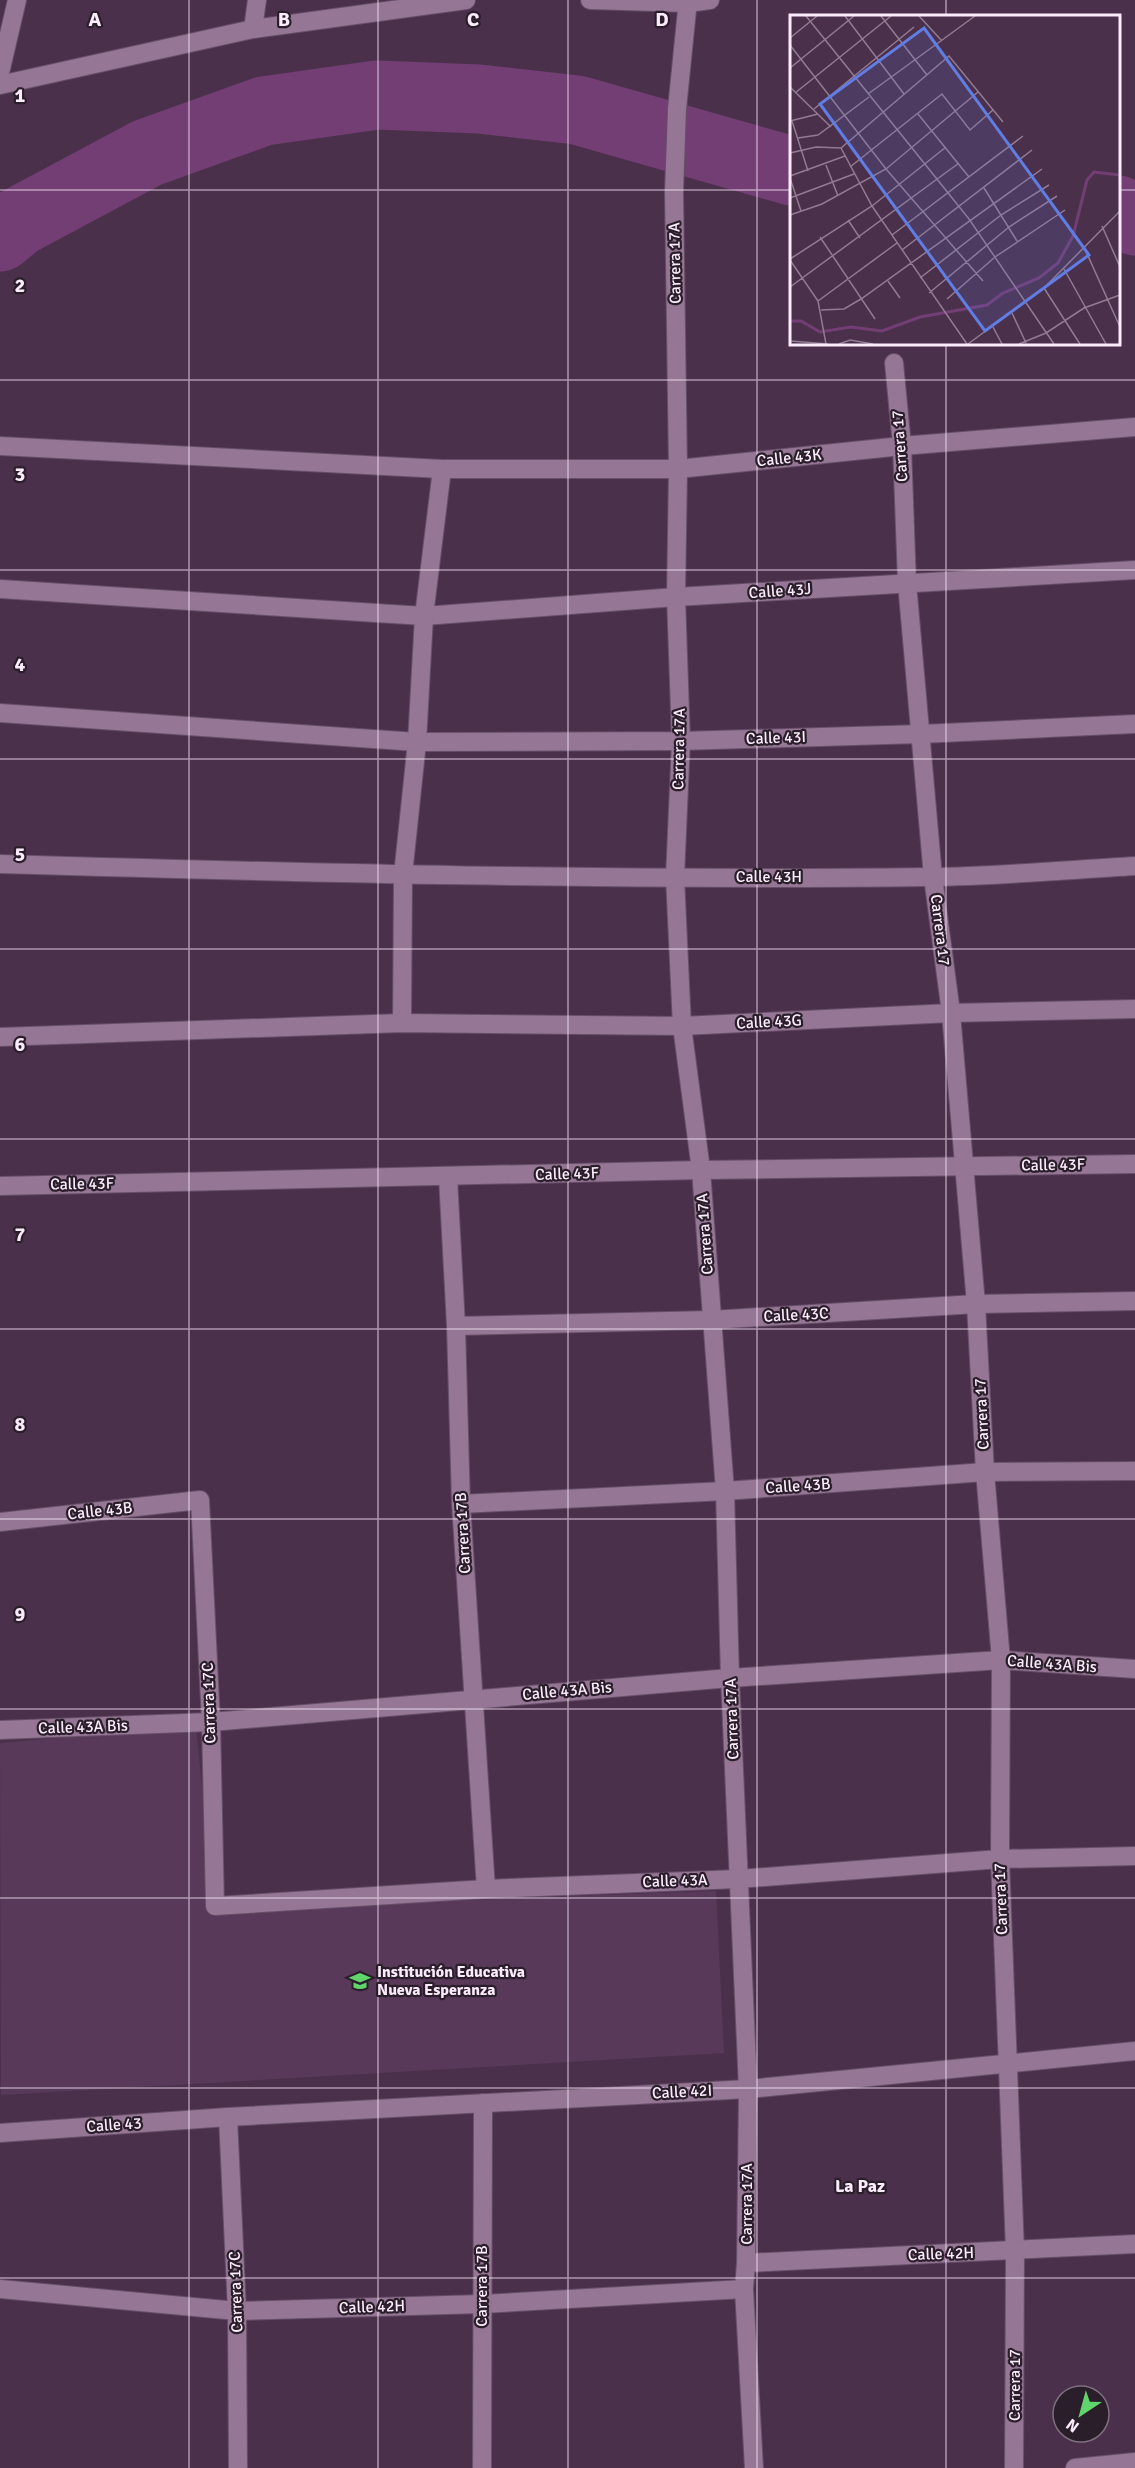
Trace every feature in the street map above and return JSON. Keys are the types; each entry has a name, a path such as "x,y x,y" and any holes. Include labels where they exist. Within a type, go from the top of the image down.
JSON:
{"street":[{"path":"0,73 17,0"},
{"path":"253,29 257,0"},
{"path":"0,85 253,29 466,0"},
{"path":"590,0 688,2 710,0"},
{"name":"Carrera 17A","path":"688,2 677,109 674,192 678,469 676,597 681,741 675,877 682,1026 701,1170 725,1491 730,1678 748,2089 744,2289 754,2468"},
{"name":"Carrera 17","path":"894,363 902,446 907,583 933,877 951,1013 976,1304 985,1473 1001,1660 1000,1859 1015,2251 1014,2468"},
{"name":"Calle 43K","path":"0,446 442,468 678,469 902,446 1135,427"},
{"path":"402,1023 403,875 417,742 424,616 442,468"},
{"name":"Calle 43J","path":"0,590 424,616 676,597 1135,570"},
{"name":"Calle 43I","path":"0,713 417,742 681,741 921,734 1135,724"},
{"name":"Calle 43H","path":"0,864 403,875 675,877 933,877 1135,866"},
{"name":"Calle 43G","path":"0,1037 402,1023 682,1026 951,1013 1135,1009"},
{"name":"Calle 43F","path":"0,1186 701,1170 1135,1164"},
{"name":"Carrera 17B","path":"448,1177 456,1326 461,1504 486,1889"},
{"name":"Calle 43C","path":"456,1326 711,1320 976,1304 1135,1301"},
{"name":"Calle 43B","path":"461,1504 725,1491 985,1473 1135,1471"},
{"name":"Calle 43B","path":"0,1522 200,1500"},
{"name":"Carrera 17C","path":"200,1500 211,1722 215,1906"},
{"name":"Calle 43A Bis","path":"0,1730 211,1722 730,1678 1001,1660 1135,1669"},
{"name":"Calle 43A","path":"215,1906 486,1889 738,1879 1000,1859 1135,1856"},
{"name":"Calle 42I","path":"228,2117 748,2089 1135,2050"},
{"name":"Carrera 17B","path":"482,2468 483,2103"},
{"name":"Carrera 17C","path":"228,2117 237,2311 238,2468"},
{"name":"Calle 43","path":"0,2133 228,2117"},
{"name":"Calle 42H","path":"746,2263 1135,2244"},
{"name":"Calle 42H","path":"0,2289 237,2311 482,2304 744,2289"},
{"path":"1075,2468 1135,2462"}],"shaded area":[{"name":"Institución Educativa Nueva Esperanza","path":"196,1726 214,1909 716,1891 724,2053 1,2095 0,1743"}],"waterway":[{"path":"0,237 18,222 147,153 264,111 377,95 479,99 577,110 790,170"},
{"path":"1120,211 1135,221"}],"place":[{"name":"Institución Educativa Nueva Esperanza","path":"360,1981"}],"district":[{"name":"La Paz","path":"860,2186"}]}
